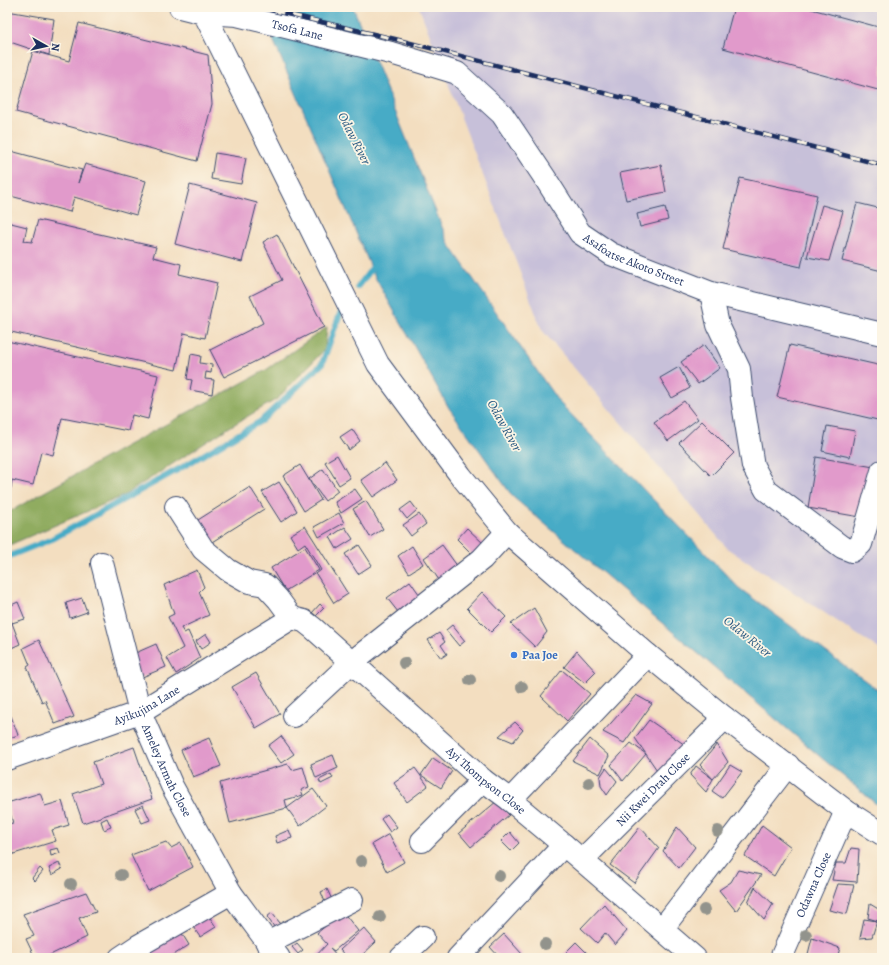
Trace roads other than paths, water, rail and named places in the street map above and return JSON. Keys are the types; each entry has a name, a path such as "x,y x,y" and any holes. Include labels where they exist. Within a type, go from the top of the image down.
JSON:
{"street":[{"name":"Tsofa Lane","path":"180,7 204,13 237,15 391,53"},
{"path":"204,13 378,364 461,476 507,532 648,655 725,718 846,811 882,834"},
{"name":"Asafoatse Akoto Street","path":"391,53 457,73 502,114 580,234 611,254 711,293 882,334"},
{"path":"711,293 718,325 739,369 753,466 766,490 842,547 852,551 861,544 882,471"},
{"path":"176,507 203,549 228,570 249,582 265,585 278,599 283,623"},
{"path":"294,716 352,662 482,559 507,532"},
{"name":"Ameley Armah Close","path":"102,563 140,712 172,786 231,893 273,951"},
{"name":"Ayi Thompson Close","path":"283,623 304,621 352,662 483,780 510,800 582,860 695,958"},
{"name":"Ayikujina Lane","path":"7,759 140,712 283,623"},
{"path":"510,800 648,655"},
{"name":"Nii Kwei Drah Close","path":"582,860 725,718"},
{"path":"662,929 788,765"},
{"path":"422,841 483,780"},
{"name":"Odawna Close","path":"781,958 846,811"},
{"path":"458,958 564,845"},
{"path":"120,958 138,946 231,893"},
{"path":"273,951 352,900"},
{"path":"402,958 423,938"}],"water":[{"name":"Odaw River","path":"259,7 353,7 449,244 558,401 739,588 882,693 882,809 513,497 449,408 376,279"}],"waterway":[{"path":"358,287 375,264"},
{"path":"7,557 52,539 179,469 261,421 322,364 341,311"}],"railway":[{"path":"257,7 395,39 882,165"}],"place":[{"name":"Paa Joe","path":"514,655"}]}
